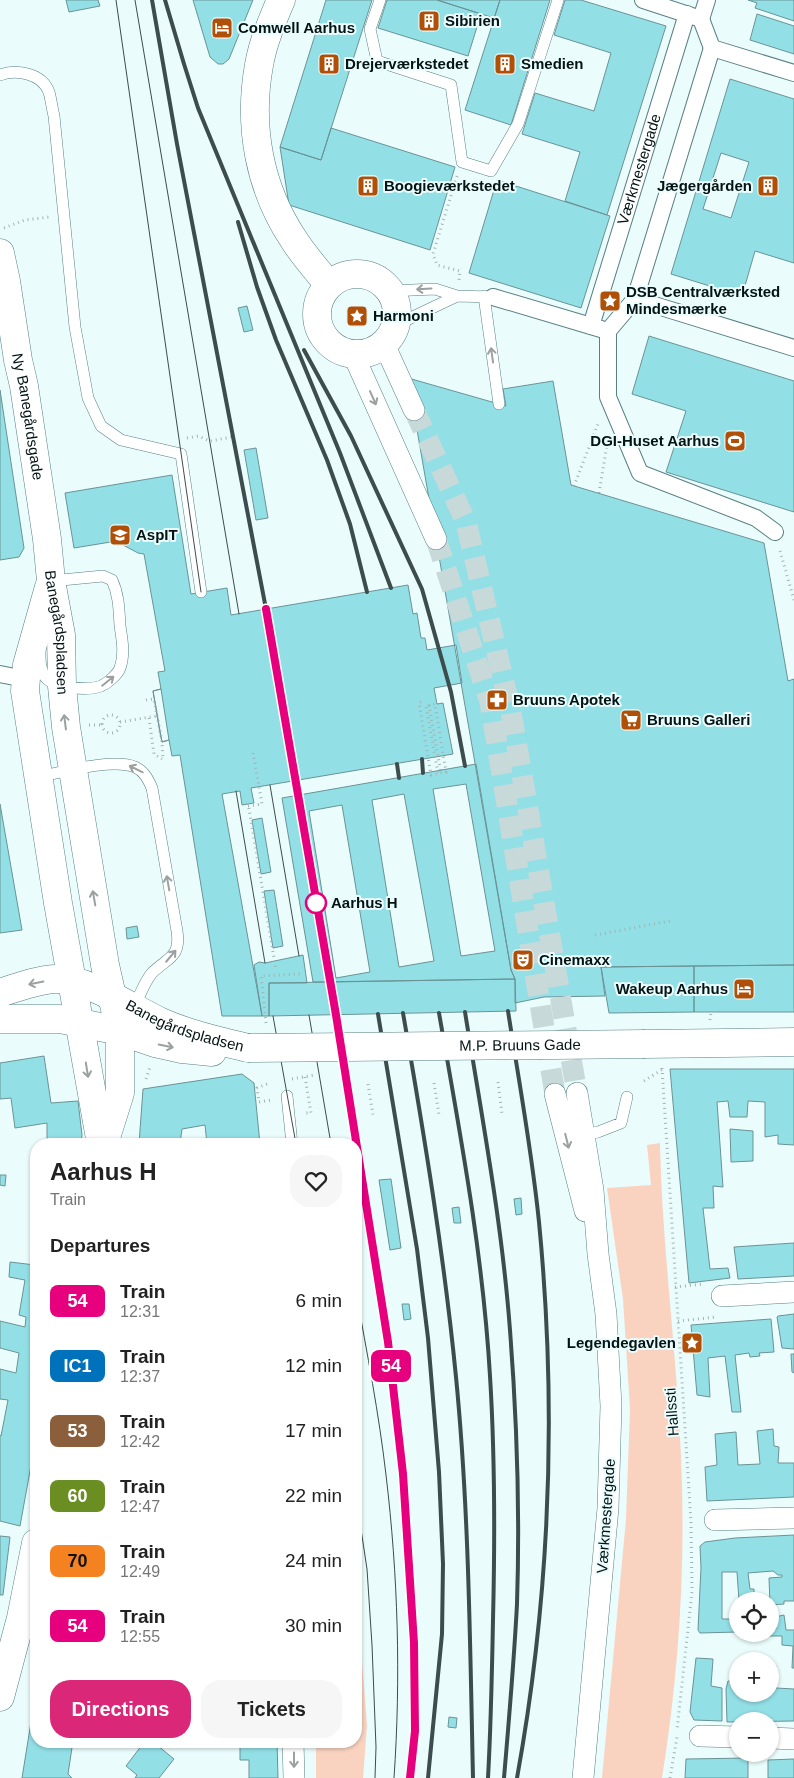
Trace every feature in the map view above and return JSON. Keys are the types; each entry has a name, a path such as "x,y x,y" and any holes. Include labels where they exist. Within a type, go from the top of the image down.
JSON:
{"street":[{"path":"281,0 266,37 259,64 254,113 257,147 266,182 281,218 294,241 329,285"},
{"path":"643,0 694,16 712,48 794,73"},
{"name":"Værkmestergade","path":"591,326 694,16 708,0"},
{"path":"712,48 635,298 608,331 608,397 640,473 756,518 775,532"},
{"name":"Ny Banegårdsgade","path":"0,253 24,386 47,539 51,581"},
{"path":"349,274 372,276 390,291 397,313 390,334 369,352 353,354 340,350 329,343 321,333 317,321 317,308 321,296 329,285 338,278 349,274"},
{"path":"489,296 608,331"},
{"path":"635,298 794,348"},
{"path":"390,334 414,410"},
{"path":"353,354 436,539"},
{"name":"Banegårdspladsen","path":"51,581 39,621 12,676 26,702 79,1022"},
{"name":"Banegårdspladsen","path":"51,581 61,635 62,686 66,727 105,965 123,1003 120,1031"},
{"name":"Banegårdspladsen","path":"0,993 56,979 73,982 162,1022 186,1031 248,1048"},
{"name":"Banegårdspladsen","path":"0,1019 47,1018 79,1022 120,1031 156,1043 200,1052 248,1048"},
{"path":"79,1022 102,1138"},
{"path":"105,1138 120,1093 120,1031"},
{"name":"M.P. Bruuns Gade","path":"248,1048 794,1042"},
{"name":"Værkmestergade","path":"577,1093 593,1190 598,1254 606,1314 609,1360 610,1457 608,1508 582,1778"},
{"name":"Værkmestergade","path":"555,1094 579,1192 598,1254"},
{"path":"722,1296 794,1292"},
{"path":"715,1520 794,1518"},
{"path":"0,1697 21,1618 30,1573"},
{"path":"700,1736 729,1737"},
{"path":"779,1738 794,1739"},
{"path":"294,1748 294,1778"}],"lane":[{"path":"380,0 370,29 376,61 451,85 462,162 491,171 518,124 558,0"},
{"path":"0,75 9,72 24,72 40,80 48,90 54,116 75,327 88,398 102,426 121,440 181,454 201,592"},
{"path":"390,291 435,289 457,296 489,296 499,404"},
{"path":"390,334 457,296"},
{"path":"39,621 40,665 47,679 62,686 84,688 102,686 120,670 123,655 117,592 112,580 103,576 51,581"},
{"path":"38,777 102,765 123,765 136,767 146,775 152,788 177,931 178,947 170,959 151,974 123,1003"},
{"path":"584,1135 621,1123 627,1097"},
{"path":"283,1098 291,1138"}],"path":[{"path":"457,296 460,271 437,265 433,254 462,162"},
{"path":"0,229 25,220 39,218"},
{"path":"574,486 608,397"},
{"path":"171,453 170,441 198,436 210,441 232,436"},
{"path":"599,493 607,440"},
{"path":"775,532 794,600"},
{"path":"146,700 154,699 163,760 154,754 149,718"},
{"path":"421,702 418,703 431,774 439,773 446,772 435,704 426,706 439,773"},
{"path":"108,715 116,717 120,722 117,730 112,733 103,730 101,725 103,719 108,715"},
{"path":"120,722 157,716"},
{"path":"152,734 160,732"},
{"path":"253,752 262,804 248,805 276,970"},
{"path":"595,935 670,921"},
{"path":"266,1016 261,976 301,974"},
{"name":"Hallssti","path":"654,1044 675,1287 691,1522 692,1592 677,1735 670,1778"},
{"path":"288,1080 314,1075"},
{"path":"305,1077 311,1113 306,1114"},
{"path":"498,1082 502,1114"},
{"path":"434,1083 439,1115"},
{"path":"268,1084 257,1088 259,1102 283,1098"},
{"path":"368,1084 373,1115"}],"shaded area":[{"path":"660,1143 661,1182 679,1418 682,1497 682,1578 677,1658 662,1778 602,1778 626,1519 630,1409 623,1299 607,1188 651,1185 647,1145"},
{"path":"362,1660 367,1726 363,1778 316,1778 316,1748 362,1748"}],"building":[{"path":"66,0 98,0 100,6 69,12"},
{"name":"Comwell Aarhus","path":"193,0 253,0 229,59 223,64 218,64 210,57"},
{"name":"Drejerværkstedet","path":"326,0 372,0 321,160 280,147"},
{"name":"Sibirien","path":"387,0 437,0 481,14 468,56 378,28"},
{"path":"437,0 500,0 494,18"},
{"name":"Smedien","path":"500,0 550,0 511,125 465,110"},
{"path":"565,0 581,0 666,26 607,215 565,201 580,152 522,134 535,93 594,111 611,53 554,35"},
{"path":"748,0 794,0 794,21 755,8 757,3"},
{"path":"757,14 794,26 794,54 750,40"},
{"name":"Jægergården","path":"730,79 794,99 794,263 755,251 742,296 671,274","holes":["721,153 749,162 731,218 703,209"]},
{"name":"Boogieværkstedet","path":"331,128 455,167 430,250 289,205 280,147 321,160"},
{"path":"497,180 610,216 581,308 469,273"},
{"path":"247,306 253,330 244,332 238,308"},
{"name":"DGI-Huset Aarhus","path":"649,336 794,381 794,512 666,472 686,411 632,394"},
{"name":"Bruuns Galleri","path":"408,378 506,406 503,389 553,381 571,485 764,543 788,681 794,679 794,965 601,967 605,996 544,997 515,1003 515,979 511,970"},
{"path":"0,390 24,548 19,557 0,560"},
{"path":"256,448 268,518 256,520 244,450"},
{"path":"172,475 191,594 227,588 231,615 408,585 413,614 417,613 421,638 425,638 427,650 456,645 462,683 434,688 437,704 443,703 453,754 251,788 254,803 242,805 240,791 222,794 262,1016 222,1016 180,755 172,756 169,740 162,742 160,733 153,691 161,689 158,672 165,671 144,554 123,545 123,540 74,548 65,493"},
{"path":"161,689 169,740 162,742 153,691"},
{"path":"476,764 511,970 515,979 313,982 282,798"},
{"path":"466,784 495,951 461,956 433,789"},
{"path":"404,794 434,961 399,967 372,800"},
{"path":"0,804 22,930 0,933"},
{"path":"342,805 370,972 336,978 309,811"},
{"path":"262,818 271,872 261,874 252,820"},
{"path":"274,890 283,946 273,948 264,891"},
{"path":"137,926 139,937 127,939 126,928"},
{"path":"303,955 307,983 269,983 269,1016 262,1016 254,965 259,962 265,963"},
{"name":"Wakeup Aarhus","path":"794,965 794,1012 694,1012 694,966"},
{"path":"694,966 694,1012 609,1013 601,967"},
{"path":"515,979 516,1011 269,1016 269,983"},
{"path":"44,1056 51,1103 78,1101 82,1138 47,1138 47,1123 15,1128 11,1098 0,1099 0,1063"},
{"path":"670,1069 794,1069 794,1145 778,1144 778,1135 765,1137 765,1102 748,1101 747,1117 730,1117 728,1101 717,1102 723,1187 713,1186 714,1208 703,1208 710,1269 728,1268 730,1278 689,1283"},
{"path":"242,1074 254,1083 259,1138 206,1138 205,1125 182,1129 181,1138 139,1138 143,1089"},
{"path":"730,1129 753,1131 753,1161 731,1162"},
{"path":"0,1175 6,1175 5,1186 0,1185"},
{"path":"391,1179 401,1248 390,1250 379,1180"},
{"path":"521,1198 522,1214 516,1215 514,1199"},
{"path":"459,1207 461,1223 454,1223 452,1208"},
{"path":"794,1243 794,1276 738,1279 734,1247"},
{"path":"10,1262 30,1264 30,1471 20,1526 0,1521 0,1435 8,1400 0,1399 0,1369 16,1373 19,1353 0,1348 0,1321 25,1327 26,1317 19,1315 25,1280 9,1277"},
{"path":"402,1304 409,1304 411,1319 404,1320"},
{"path":"794,1314 794,1349 782,1348 777,1317"},
{"path":"771,1319 774,1352 759,1353 760,1356 750,1357 749,1353 735,1355 741,1412 732,1412 725,1356 708,1358 710,1397 697,1395 691,1325"},
{"path":"791,1354 794,1354 794,1373 792,1372"},
{"path":"773,1429 774,1446 779,1447 778,1463 794,1463 794,1497 707,1501 705,1467 717,1465 715,1434 736,1432 738,1465 760,1464 757,1431"},
{"path":"794,1535 794,1601 784,1601 784,1604 779,1604 779,1592 770,1592 769,1578 782,1577 782,1575 778,1575 773,1571 748,1573 750,1589 754,1589 754,1592 738,1592 737,1572 722,1572 722,1619 729,1619 729,1632 700,1633 698,1630 701,1568 700,1546 705,1542 735,1538"},
{"path":"0,1536 10,1537 3,1595 0,1595"},
{"path":"784,1615 786,1630 794,1630 794,1668 792,1668 793,1646 782,1645 782,1636 779,1636 779,1616"},
{"path":"696,1658 713,1659 711,1686 722,1688 722,1721 694,1720 690,1712"},
{"path":"728,1681 729,1702 779,1702 779,1688 794,1689 794,1721 779,1721 779,1712 729,1712 729,1722 727,1722 726,1689"},
{"path":"449,1717 457,1718 456,1728 448,1727"},
{"path":"30,1728 30,1748 72,1748 68,1774 72,1778 22,1778"},
{"path":"140,1748 161,1748 174,1759 159,1778 135,1778 137,1775 126,1766"},
{"path":"240,1748 277,1748 278,1778 249,1778 249,1760 240,1760"},
{"path":"729,1758 729,1762 748,1762 748,1778 685,1778 686,1759"},
{"path":"794,1759 794,1778 768,1778 768,1762 779,1762 779,1760"}],"tunnel":[{"path":"414,410 466,522 511,712 577,1093"},
{"path":"436,539 490,702 555,1094"}],"tram line":[{"path":"116,0 201,592"},
{"path":"135,0 239,614"},
{"path":"270,785 299,956"},
{"path":"236,791 265,963"},
{"path":"309,1015 330,1138"},
{"path":"273,1016 295,1138"},
{"path":"362,1326 386,1475 396,1588 398,1664 394,1778"},
{"path":"362,1536 367,1569 372,1645 376,1747 375,1778"}],"railway":[{"path":"152,0 177,144 266,609"},
{"path":"165,0 198,108 340,453 391,588"},
{"path":"238,222 257,287 276,340 327,460 350,524 367,592"},
{"path":"304,350 351,436 422,589 451,692 465,766"},
{"path":"422,759 423,773"},
{"path":"397,764 399,778"},
{"path":"296,781 298,795"},
{"path":"508,1011 529,1143 539,1222 545,1292 549,1431 543,1571 537,1640 517,1778"},
{"path":"465,1012 502,1250 510,1330 514,1398 518,1501 518,1570 513,1669 504,1778"},
{"path":"403,1013 433,1195 456,1377 464,1477 470,1627 473,1778"},
{"path":"439,1013 463,1148 476,1239 487,1330 490,1376 493,1437 494,1589 488,1778"},
{"path":"378,1014 417,1249 428,1338 439,1472 443,1564 442,1634 428,1778"},
{"path":"336,1015 356,1138"},
{"path":"362,1175 389,1342 403,1474 414,1643 415,1731 410,1778"}],"train":[{"name":"54","path":"266,609 356,1138"},
{"name":"54","path":"362,1171 388,1342 403,1474 414,1643 415,1731 410,1778"}],"place":[{"name":"Sibirien","path":"429,21"},
{"name":"Comwell Aarhus","path":"222,28"},
{"name":"Drejerværkstedet","path":"329,64"},
{"name":"Smedien","path":"505,64"},
{"name":"Boogieværkstedet","path":"368,186"},
{"name":"Jægergården","path":"768,186"},
{"name":"DSB Centralværksted Mindesmærke","path":"610,301"},
{"name":"Harmoni","path":"357,316"},
{"name":"DGI-Huset Aarhus","path":"735,441"},
{"name":"AspIT","path":"120,535"},
{"name":"Bruuns Apotek","path":"497,700"},
{"name":"Bruuns Galleri","path":"631,720"},
{"name":"Aarhus H","path":"316,903"},
{"name":"Cinemaxx","path":"523,960"},
{"name":"Wakeup Aarhus","path":"744,989"},
{"name":"Legendegavlen","path":"692,1343"}]}
